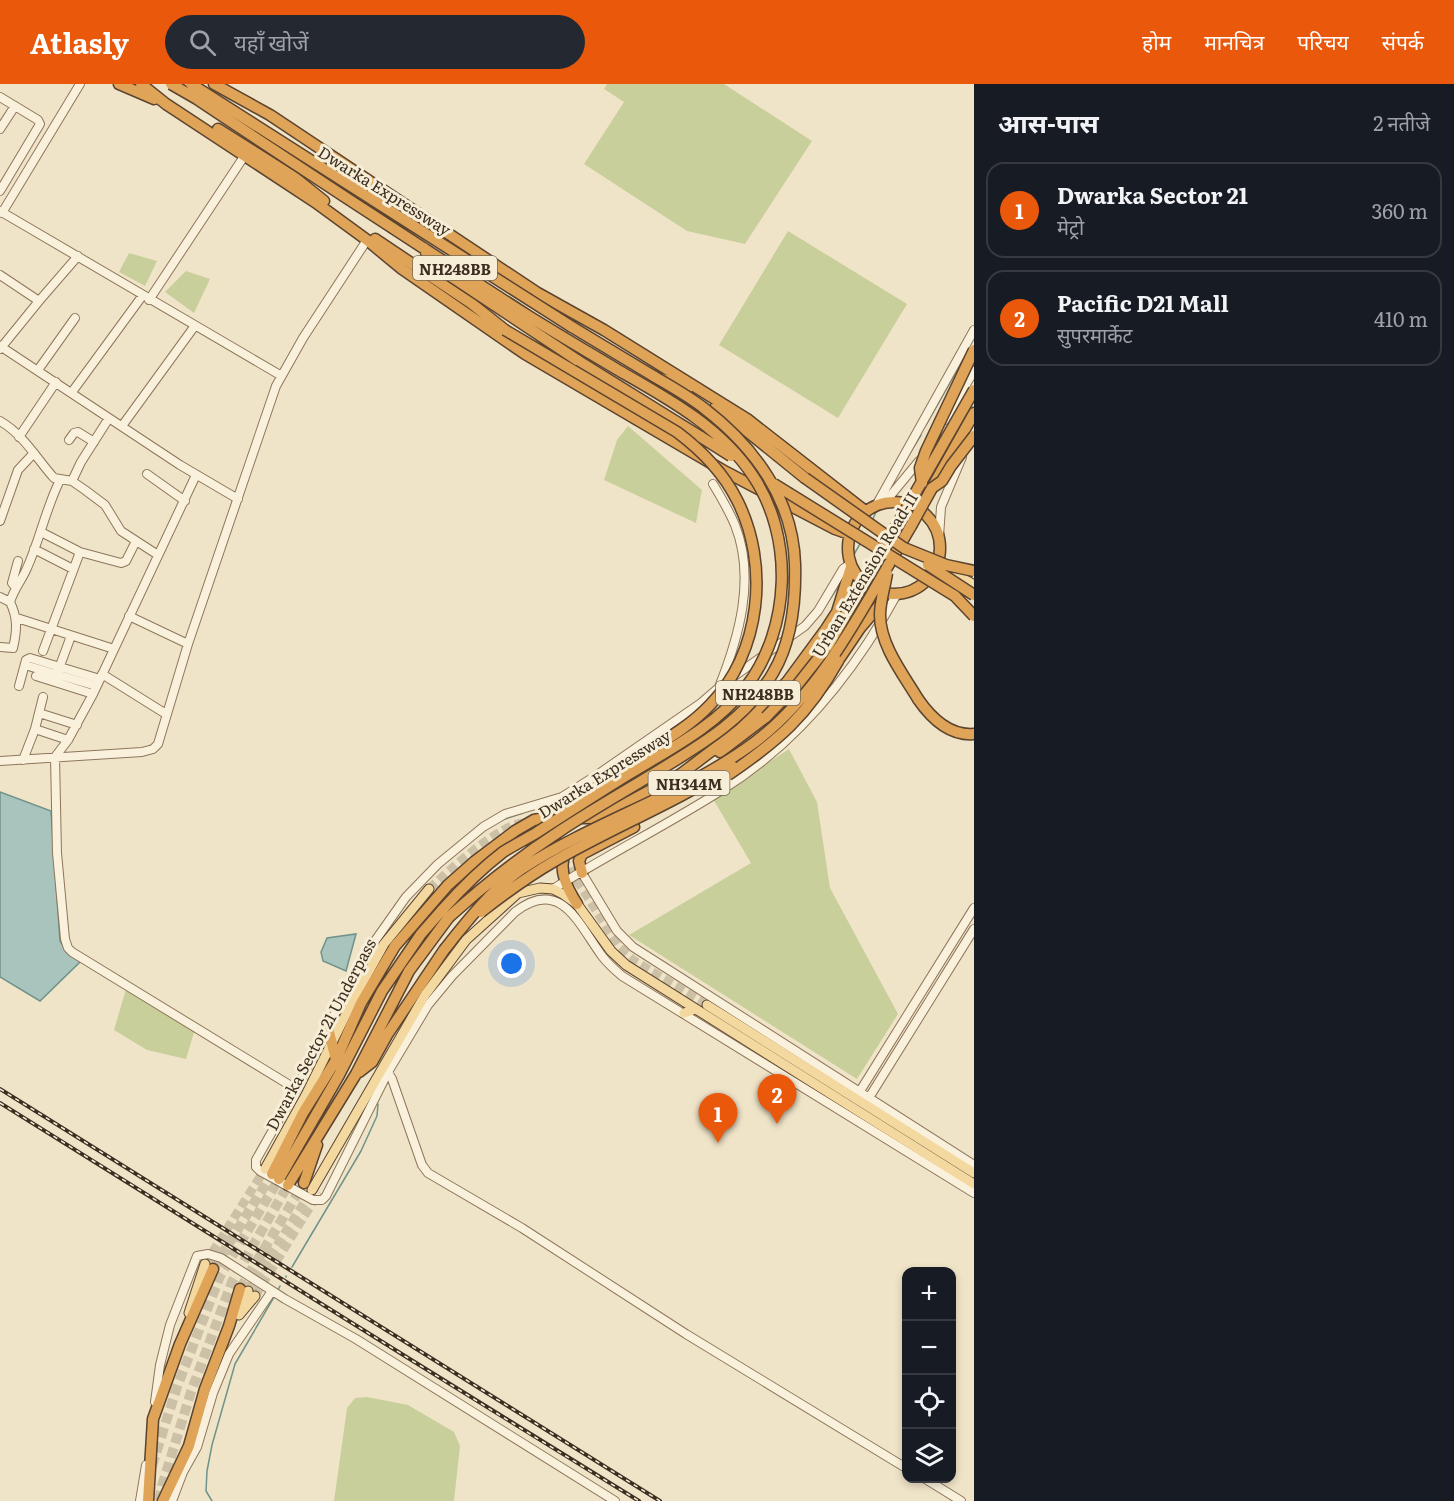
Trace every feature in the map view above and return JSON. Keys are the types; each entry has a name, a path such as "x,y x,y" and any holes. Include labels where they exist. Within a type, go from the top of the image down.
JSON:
{"highway":[{"path":"119,84 166,104"},
{"path":"141,84 166,104 245,155 367,240 402,268 525,354 726,472 835,529 849,534"},
{"name":"Dwarka Expressway","path":"171,84 561,336 653,390 709,429 735,454 752,475 772,514 782,556 782,578 777,612 767,653 749,684 719,716 504,852 463,887 409,971 356,1074"},
{"name":"Dwarka Expressway","path":"191,84 572,327 703,407 748,448 766,472 786,510 792,532 796,579 791,625 773,673 742,712 709,739 513,861 421,934 382,991 339,1075"},
{"path":"214,84 230,108"},
{"path":"214,84 270,115"},
{"path":"228,84 270,115 542,295 604,330 747,419 865,511"},
{"path":"177,111 189,111 294,177 375,238 471,303 505,330 677,432 695,446 725,479 746,521 756,567 753,618 742,656 723,690 694,721 626,766 619,780"},
{"name":"Dwarka Expressway","path":"423,247 430,263 550,343 974,608"},
{"path":"974,350 920,468 927,486 942,481 974,436"},
{"name":"Dwarka Expressway","path":"655,377 685,385 711,402 804,478 974,595"},
{"name":"Urban Extension Road-II","path":"356,1074 372,1062 393,1026 444,950 476,910 499,887 522,869 579,843 677,789 755,742 777,723 806,692 830,663 889,564 974,390"},
{"name":"Urban Extension Road-II","path":"681,774 713,757 766,717 798,684 828,646 974,413"},
{"path":"882,502 907,503 926,514 934,524 939,537 940,550 938,563 925,582 917,588 893,594 877,591 857,577 851,566 847,545 855,521 865,511 882,502"},
{"path":"904,548 946,565 974,571"},
{"path":"889,564 880,615 881,627 889,649 930,716 954,732 974,734"},
{"path":"579,843 598,818 681,774 739,730 787,682 837,612 851,566"},
{"path":"577,904 564,882 563,855 579,843 681,796 732,766 765,741 803,705 861,628 893,594"},
{"path":"955,596 974,615"},
{"path":"579,843 634,827 716,784 762,752 808,709 852,637 854,625"},
{"path":"307,1117 336,1060 361,1003 395,946 448,885 514,831 534,820 598,818"},
{"path":"579,843 582,854 579,861 582,873"},
{"path":"328,1028 339,1075"},
{"name":"NH248BB","path":"276,1177 322,1128 356,1074"},
{"name":"NH248BB","path":"276,1177 307,1117 339,1075"},
{"path":"312,1188 322,1128"},
{"path":"148,1501 153,1419 209,1266"},
{"path":"167,1499 189,1446 205,1389 229,1326 248,1292"}],"main road":[{"path":"938,563 974,585"},
{"path":"925,582 974,615"},
{"name":"Dwarka Sector 21 Underpass","path":"276,1177 354,998 384,944 429,889"},
{"path":"312,1188 378,1081 425,994 466,940 518,893 532,889 554,889 577,904 611,951 627,964 696,1009 856,1099"},
{"path":"708,1005 974,1173"},
{"path":"684,1013 696,1009"},
{"path":"864,1104 974,1184"},
{"path":"229,1326 248,1292"}],"street":[{"path":"80,84 1,212 194,327 280,375"},
{"path":"0,97 38,120 40,124 0,191"},
{"path":"0,129 15,106"},
{"path":"72,392 146,298 245,155"},
{"path":"0,761 142,752 153,749 160,741 188,644 280,375 367,240"},
{"path":"78,256 1,347 196,475 238,499"},
{"path":"0,275 39,301"},
{"path":"38,370 75,318"},
{"path":"122,426 194,327"},
{"path":"882,502 974,330"},
{"path":"882,502 918,463 974,371"},
{"path":"19,437 56,382"},
{"path":"72,481 109,418"},
{"path":"0,421 19,437 51,476 60,480 72,481 101,502 122,531 158,555"},
{"path":"939,537 941,507 974,431"},
{"path":"69,440 74,433 78,432 94,442"},
{"path":"0,520 18,470 33,453"},
{"path":"147,474 185,501"},
{"path":"196,475 98,683 77,725 55,757 57,853 65,939 68,948 296,1089"},
{"path":"10,602 27,570 47,507 60,480"},
{"path":"713,484 735,526 744,568 744,591 736,641 719,687"},
{"path":"40,532 80,552 124,563 136,541"},
{"path":"34,549 73,569"},
{"path":"43,651 80,552"},
{"path":"16,588 12,583 18,561"},
{"path":"851,566 843,569 818,611 806,626 719,687 701,703 562,797 505,814 483,827 438,864 406,897 374,940 256,1160 256,1167 260,1172 313,1200 322,1200 326,1196 378,1081 388,1072 428,1005 515,912 525,904 550,900 570,909 604,960 622,976 974,1194"},
{"path":"554,889 723,789 784,742 836,687 868,643 893,594"},
{"path":"0,597 10,602 17,618 13,648 0,647"},
{"path":"129,616 188,644"},
{"path":"17,618 114,649"},
{"path":"57,674 71,636"},
{"path":"19,686 25,665 30,658 57,674 98,683"},
{"path":"36,676 57,674 98,683 166,714"},
{"path":"23,759 36,729 43,697"},
{"path":"39,713 77,725"},
{"path":"36,729 68,740"},
{"path":"582,873 617,931 633,946 856,1099 974,909"},
{"path":"974,929 864,1104 974,1165"},
{"path":"388,1072 422,1165 428,1173 522,1228 686,1334 902,1466"},
{"path":"140,1501 160,1365 170,1325 197,1256 208,1254 221,1258 272,1291 356,1339 615,1501"},
{"path":"167,1499 197,1447 213,1393 229,1354 272,1291"},
{"path":"931,1483 961,1501"}],"green space":[{"path":"607,84 724,84 812,141 745,244 687,231 584,164 624,102 604,89"},
{"path":"788,231 907,304 838,418 719,345"},
{"path":"129,253 157,261 145,286 119,272"},
{"path":"186,271 210,279 194,313 165,292"},
{"path":"628,426 702,490 696,523 604,480 617,440"},
{"path":"789,749 817,802 830,888 898,1014 857,1079 629,935 751,863 713,799"},
{"path":"127,986 195,1029 186,1059 147,1050 114,1030"},
{"path":"367,1397 408,1405 454,1432 460,1446 454,1501 334,1501 347,1408 355,1398"}],"water":[{"path":"0,792 51,811 60,941 67,952 80,962 40,1001 0,977"},
{"path":"356,934 346,971 323,961 321,952 327,938"}],"waterway":[{"path":"926,425 963,360"},
{"path":"899,471 921,435"},
{"path":"872,521 876,512"},
{"path":"853,556 860,544"},
{"path":"824,608 840,584"},
{"path":"502,820 523,813"},
{"path":"292,1267 361,1151 377,1116 378,1104"},
{"path":"278,1290 280,1286"},
{"path":"212,1501 206,1491 207,1471 235,1364 274,1297"}],"tunnel":[{"path":"429,889 475,849 503,830 525,823 546,833"},
{"path":"562,857 620,948 633,960 707,1005"},
{"path":"205,1264 265,1169"},
{"path":"213,1269 272,1174"},
{"path":"152,1466 177,1387 220,1276 279,1179"},
{"path":"240,1289 304,1183"},
{"path":"159,1501 191,1392 232,1282 288,1185"},
{"path":"248,1291 311,1192"},
{"path":"255,1296 319,1192"}],"railway":[{"path":"0,1089 660,1501"},
{"path":"0,1103 639,1501"}],"place":[{"name":"Pacific D21 Mall","path":"777,1124"},
{"name":"Dwarka Sector 21","path":"718,1143"}]}
